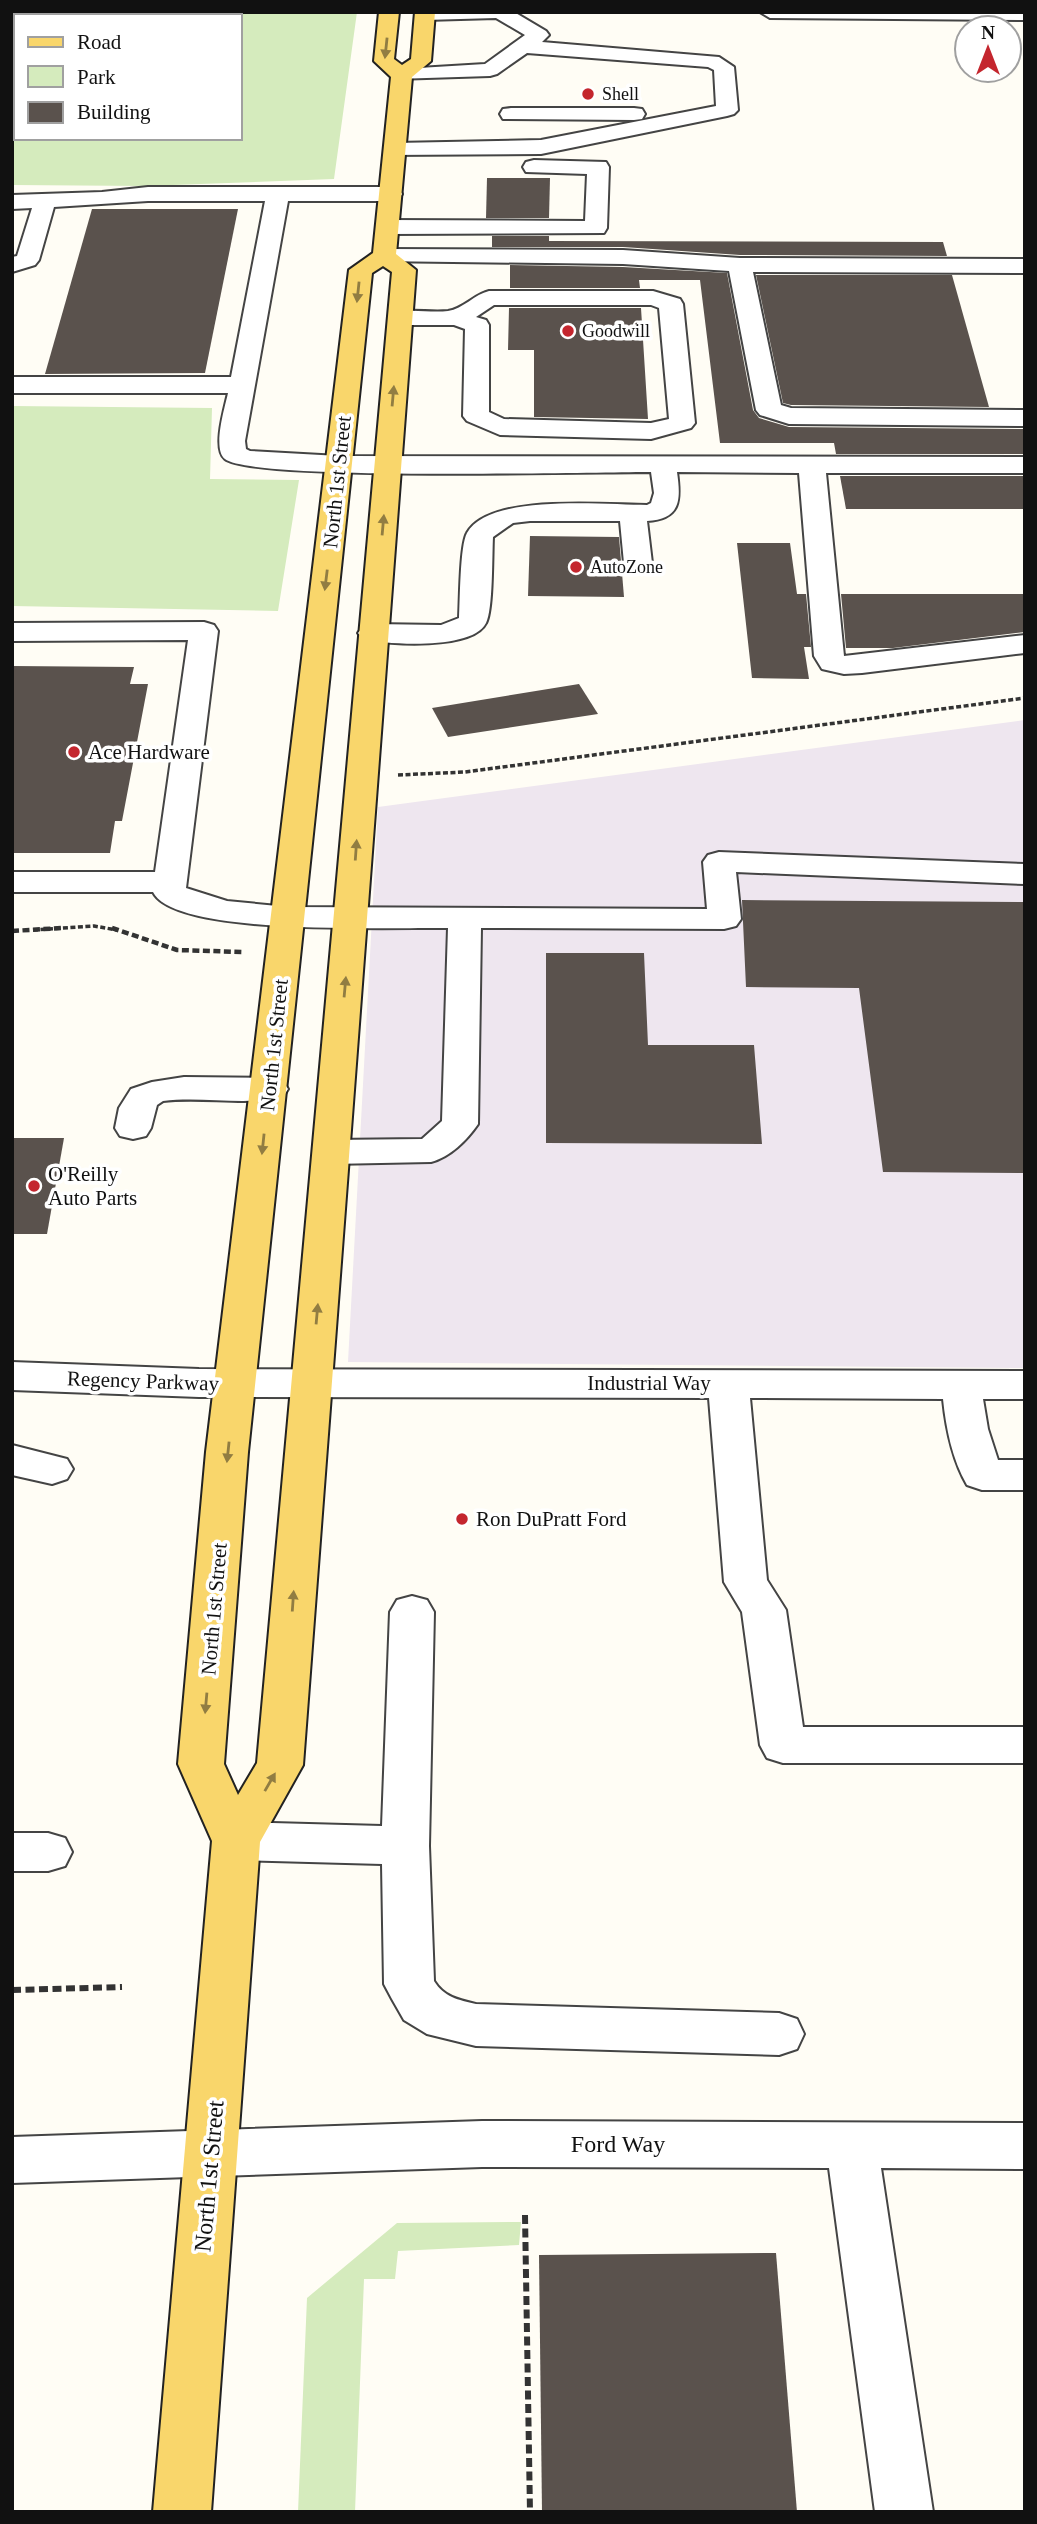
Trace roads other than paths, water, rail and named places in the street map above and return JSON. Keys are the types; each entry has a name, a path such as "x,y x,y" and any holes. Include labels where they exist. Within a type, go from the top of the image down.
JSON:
{"main road":[{"path":"390,12 384,61 402,75"},
{"path":"384,256 402,75 421,61 425,13"},
{"name":"North 1st Street","path":"182,2512 236,1841 280,1765 273,1383 270,1089 361,270 384,256 404,270 331,1152 273,1383 201,1764 236,1841"}],"street":[{"path":"770,12 1025,14"},
{"path":"425,13 503,13 539,35 524,47 501,82 510,114 511,148"},
{"path":"394,158 541,147 582,141 727,110 724,67 712,61 524,47"},
{"path":"402,75 501,82"},
{"path":"510,114 649,114 678,121"},
{"path":"387,227 596,228 598,167 394,158"},
{"path":"12,202 102,199 148,194 391,194"},
{"path":"278,194 232,441 233,453 244,460 339,464 1025,465"},
{"path":"12,265 27,260 45,201"},
{"path":"384,256 623,257 740,265 1025,265"},
{"path":"486,256 489,298"},
{"path":"740,265 769,410 789,416 1025,418"},
{"path":"400,318 457,318 477,325 476,416 500,427 651,431 682,423 671,304 653,298 489,298 457,318"},
{"path":"12,386 242,385"},
{"path":"373,633 446,633 467,628 473,621 479,535 492,523 508,516 530,513 652,513 664,507 667,493 663,464"},
{"path":"812,464 829,656 832,663 862,664 1025,644"},
{"path":"633,513 638,563"},
{"path":"12,632 204,631 169,892 190,903 239,914 288,917 724,919 719,862 1025,874"},
{"path":"12,882 170,882"},
{"path":"331,1152 431,1150 460,1124 465,918"},
{"path":"134,1128 136,1111 145,1095 163,1088 270,1089"},
{"name":"Regency Parkway","path":"12,1376 102,1382 273,1383"},
{"name":"Industrial Way","path":"273,1383 1025,1385"},
{"path":"728,1384 746,1582 764,1610 783,1745 1025,1745"},
{"path":"961,1384 967,1429 982,1475 1025,1475"},
{"path":"12,1460 52,1469"},
{"path":"412,1612 405,1846 409,1984 422,2005 445,2019 476,2025 779,2034"},
{"path":"236,1841 405,1846"},
{"name":"Ford Way","path":"12,2160 482,2144 1025,2146"},
{"path":"852,2145 904,2512"}],"place":[{"name":"Shell","path":"588,94"},
{"name":"Goodwill","path":"568,331"},
{"name":"AutoZone","path":"576,567"},
{"name":"Ace Hardware","path":"74,752"},
{"name":"O'Reilly Auto Parts","path":"34,1186"},
{"name":"Ron DuPratt Ford","path":"462,1519"}]}
